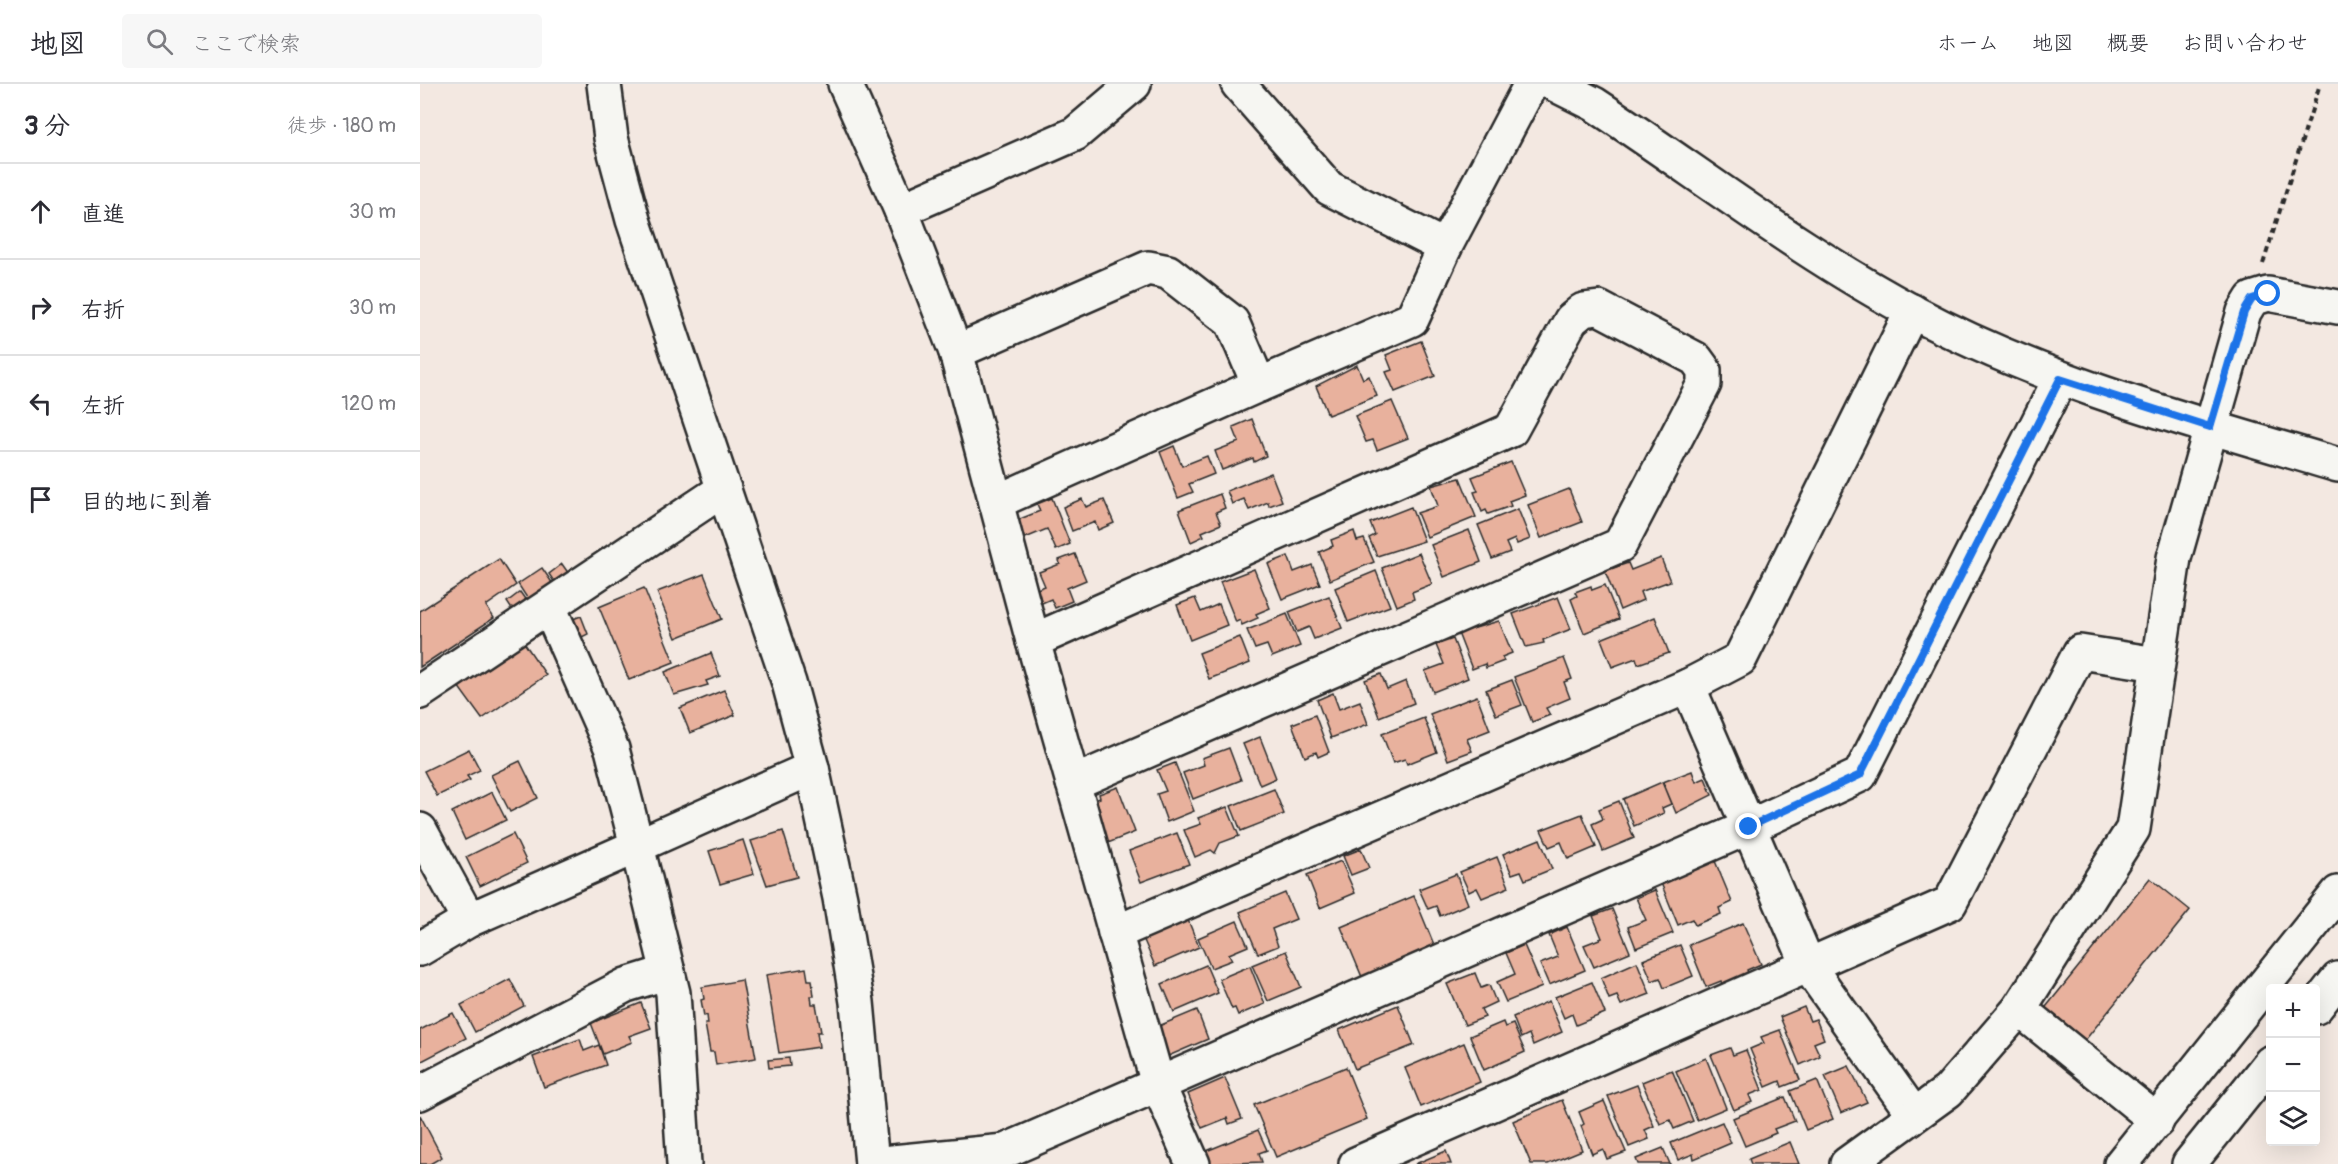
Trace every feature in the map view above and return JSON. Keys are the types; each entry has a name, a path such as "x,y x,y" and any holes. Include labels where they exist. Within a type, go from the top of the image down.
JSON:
{"street":[{"path":"604,84 611,138 633,220 789,683 812,768 840,898 858,1002 872,1164 1005,1151 1749,827 1860,775 2060,379"},
{"path":"845,84 901,210 956,352 1033,641 1158,1084 1193,1164"},
{"path":"901,210 1075,134 1134,84"},
{"path":"1238,84 1329,188 1445,247"},
{"path":"996,502 1412,319 1445,247 1531,84"},
{"path":"1554,84 1594,104 1852,276 1912,312 2060,379 2338,465"},
{"path":"956,352 1148,268 1168,272 1232,322 1259,385"},
{"path":"1847,1164 1948,1091 2019,1009 2133,828 2174,558 2244,312 2252,299 2268,294 2338,307"},
{"path":"1033,641 1511,430 1571,320 1583,310 1599,308 1696,359 1704,370 1704,384 1620,546 1073,783"},
{"path":"1115,933 1688,686 1740,659 1912,312"},
{"path":"420,692 724,489"},
{"path":"549,608 612,749 668,972 673,993 684,1164"},
{"path":"1356,1164 1809,967 1950,903 2080,652 2157,664"},
{"path":"1688,686 1809,967 1914,1115"},
{"path":"420,949 469,920 812,768"},
{"path":"420,830 469,920"},
{"path":"2121,1164 2157,1122 2338,893"},
{"path":"420,1093 626,985 668,972"},
{"path":"2320,1002 2338,979"},
{"path":"2019,1009 2157,1122"},
{"path":"2190,1164 2266,1069"}],"path":[{"path":"2252,299 2320,84"}],"building":[{"path":"1421,341 1435,376 1395,392 1386,372 1392,370 1386,355"},
{"path":"1357,365 1363,379 1369,376 1377,396 1328,415 1316,386"},
{"path":"1392,401 1408,438 1377,450 1373,440 1366,442 1355,416"},
{"path":"1252,419 1266,456 1254,462 1253,458 1222,470 1215,451 1239,442 1233,427"},
{"path":"1174,446 1182,466 1207,456 1214,474 1189,484 1193,492 1178,498 1160,452"},
{"path":"1511,462 1525,495 1509,501 1511,506 1488,514 1486,510 1482,512 1474,492 1478,491 1472,477"},
{"path":"1271,473 1282,501 1269,506 1268,502 1249,510 1244,499 1232,504 1227,491"},
{"path":"1460,478 1476,517 1427,537 1417,513 1438,506 1431,486"},
{"path":"1569,489 1582,522 1541,538 1528,505"},
{"path":"1220,494 1225,508 1216,512 1221,524 1202,532 1204,536 1191,542 1179,510"},
{"path":"1052,498 1070,544 1056,550 1047,529 1023,539 1015,521 1040,511 1037,504"},
{"path":"1082,499 1086,507 1104,500 1114,523 1098,530 1095,522 1072,531 1063,507"},
{"path":"1411,507 1424,541 1377,556 1369,538 1375,535 1370,523"},
{"path":"1518,509 1530,539 1517,544 1515,539 1506,543 1510,552 1492,559 1478,525"},
{"path":"1469,530 1481,562 1444,577 1431,545"},
{"path":"1354,531 1357,541 1364,539 1374,562 1330,580 1319,552 1333,546 1331,540"},
{"path":"1419,553 1432,584 1412,592 1414,599 1397,606 1382,568"},
{"path":"1075,554 1086,580 1067,588 1072,601 1055,608 1051,599 1042,603 1037,589 1045,586 1039,572 1060,564 1059,560"},
{"path":"1288,556 1294,572 1312,565 1320,584 1282,599 1268,564"},
{"path":"1661,558 1670,581 1640,592 1643,600 1620,610 1605,571 1628,563 1631,570"},
{"path":"499,559 516,585 486,606 494,618 420,667 420,611"},
{"path":"562,564 569,574 555,583 549,574"},
{"path":"542,568 553,584 529,601 518,584"},
{"path":"1254,569 1270,608 1256,614 1258,618 1242,625 1240,620 1236,622 1220,582"},
{"path":"1376,571 1390,606 1348,622 1335,588"},
{"path":"704,574 722,619 676,638 657,592"},
{"path":"1605,585 1619,619 1584,633 1571,599 1577,596 1575,592 1591,586 1592,590"},
{"path":"644,588 674,662 629,680 599,607"},
{"path":"520,592 527,602 513,611 507,602"},
{"path":"1329,596 1342,628 1314,639 1309,627 1297,632 1289,612"},
{"path":"1558,597 1571,629 1543,640 1544,643 1526,647 1513,614"},
{"path":"1195,598 1201,612 1219,604 1227,625 1190,640 1177,605"},
{"path":"1287,614 1300,646 1272,657 1267,645 1255,649 1247,630"},
{"path":"581,616 588,634 580,638 573,619"},
{"path":"1655,617 1669,653 1638,664 1636,658 1612,667 1601,639"},
{"path":"1499,621 1512,653 1502,657 1504,661 1486,668 1485,664 1472,669 1458,633"},
{"path":"1240,637 1250,663 1209,679 1199,653"},
{"path":"1453,639 1468,678 1433,692 1425,671 1444,664 1436,645"},
{"path":"523,641 546,675 482,719 458,686"},
{"path":"711,653 720,676 706,681 708,685 674,695 665,672"},
{"path":"1564,658 1572,679 1564,682 1570,698 1546,708 1550,715 1532,722 1514,677"},
{"path":"1381,674 1387,689 1406,681 1414,703 1379,717 1365,680"},
{"path":"1512,680 1522,705 1496,715 1486,690"},
{"path":"724,690 735,715 690,733 680,708"},
{"path":"1333,693 1339,709 1360,701 1368,724 1331,738 1317,700"},
{"path":"1477,696 1490,730 1467,739 1472,751 1448,760 1430,714"},
{"path":"1315,715 1329,752 1318,757 1316,752 1305,757 1292,724"},
{"path":"1424,718 1437,752 1407,764 1405,759 1393,763 1382,734"},
{"path":"1260,737 1276,778 1260,785 1243,744"},
{"path":"1229,748 1241,780 1193,799 1183,773 1204,765 1202,758"},
{"path":"469,749 480,770 467,776 470,780 437,796 424,771"},
{"path":"520,761 538,798 510,812 491,775"},
{"path":"1175,763 1194,811 1167,822 1157,794 1166,791 1157,770"},
{"path":"1692,771 1696,782 1705,778 1712,795 1676,813 1663,782"},
{"path":"1662,782 1671,804 1662,808 1664,813 1634,826 1623,799"},
{"path":"1118,787 1135,832 1108,843 1092,801 1100,798 1099,794"},
{"path":"1274,789 1284,814 1241,831 1231,806"},
{"path":"492,792 506,820 465,840 452,812"},
{"path":"1619,801 1634,838 1603,851 1592,824 1603,819 1599,809"},
{"path":"1227,807 1239,836 1220,843 1215,853 1211,850 1195,857 1184,830 1201,824 1198,818"},
{"path":"1582,814 1596,847 1568,859 1561,842 1549,847 1541,830"},
{"path":"783,831 797,877 767,885 751,841"},
{"path":"1177,833 1189,864 1141,882 1129,851"},
{"path":"513,834 527,863 480,886 466,857"},
{"path":"1540,839 1552,869 1525,880 1521,871 1512,874 1503,854"},
{"path":"743,840 754,874 720,884 709,851"},
{"path":"1361,849 1369,868 1351,875 1343,856"},
{"path":"1497,857 1509,887 1482,898 1477,888 1469,892 1460,872"},
{"path":"1341,861 1355,893 1320,908 1307,875"},
{"path":"1715,861 1732,902 1719,908 1721,914 1695,925 1692,919 1678,925 1661,883"},
{"path":"1456,874 1468,904 1440,916 1436,906 1428,909 1419,889"},
{"path":"2150,878 2190,910 2082,1044 2042,1012"},
{"path":"1655,890 1673,933 1636,948 1628,927 1646,920 1636,898"},
{"path":"1285,893 1296,919 1272,929 1278,946 1258,954 1240,912"},
{"path":"1414,896 1435,947 1362,977 1341,927"},
{"path":"1612,909 1630,952 1594,967 1584,945 1602,938 1593,916"},
{"path":"1188,920 1199,947 1155,966 1143,938"},
{"path":"1237,921 1248,946 1229,954 1232,960 1211,968 1198,938"},
{"path":"1743,923 1761,964 1747,970 1749,976 1723,987 1721,981 1706,987 1689,945"},
{"path":"1567,927 1585,970 1549,985 1540,964 1558,957 1549,935"},
{"path":"1524,945 1542,987 1506,1002 1497,982 1515,974 1506,953"},
{"path":"1680,945 1693,976 1664,988 1660,978 1652,981 1643,960"},
{"path":"1286,951 1301,987 1268,1001 1252,965"},
{"path":"1637,962 1650,994 1621,1005 1617,996 1609,999 1601,978"},
{"path":"1206,965 1218,993 1174,1012 1162,984"},
{"path":"1250,966 1265,1004 1238,1015 1235,1008 1232,1009 1219,979"},
{"path":"806,968 808,980 812,980 814,996 811,996 812,1004 816,1004 821,1032 817,1032 819,1047 779,1053 766,975"},
{"path":"1475,973 1481,988 1489,985 1496,1002 1481,1009 1485,1017 1465,1025 1447,984"},
{"path":"510,979 524,1006 475,1032 461,1005"},
{"path":"742,980 756,1058 716,1065 714,1052 710,1052 705,1024 708,1024 707,1015 704,1016 701,1000 704,999 702,987"},
{"path":"1592,982 1605,1013 1576,1025 1572,1014 1564,1018 1555,997"},
{"path":"1549,1001 1562,1032 1533,1045 1529,1034 1521,1038 1513,1017"},
{"path":"641,1003 651,1028 629,1036 632,1042 603,1054 591,1023"},
{"path":"1398,1005 1414,1045 1355,1069 1339,1030"},
{"path":"1804,1007 1810,1021 1816,1019 1824,1039 1814,1043 1820,1056 1800,1065 1780,1017"},
{"path":"1197,1010 1208,1039 1166,1057 1154,1028"},
{"path":"453,1013 466,1038 420,1062 420,1030"},
{"path":"1503,1022 1505,1027 1513,1024 1525,1052 1484,1070 1470,1036"},
{"path":"1780,1030 1800,1080 1782,1087 1780,1081 1766,1087 1750,1049 1764,1043 1761,1037"},
{"path":"580,1039 584,1051 599,1045 606,1065 544,1087 533,1057"},
{"path":"1464,1043 1480,1082 1421,1107 1405,1068"},
{"path":"1730,1048 1733,1055 1746,1050 1762,1090 1749,1095 1752,1102 1734,1110 1711,1055"},
{"path":"789,1058 790,1066 769,1068 768,1060"},
{"path":"1706,1058 1726,1108 1697,1120 1676,1071"},
{"path":"1849,1066 1867,1102 1841,1113 1825,1076"},
{"path":"1346,1067 1367,1119 1276,1157 1254,1105"},
{"path":"1672,1070 1693,1121 1674,1129 1670,1120 1660,1124 1642,1082"},
{"path":"1225,1078 1242,1119 1229,1124 1227,1118 1202,1128 1188,1094"},
{"path":"1817,1080 1833,1119 1806,1130 1790,1091"},
{"path":"1637,1085 1654,1126 1645,1130 1649,1139 1629,1147 1608,1096"},
{"path":"1785,1097 1795,1121 1774,1129 1776,1133 1745,1146 1733,1118"},
{"path":"1562,1100 1582,1150 1548,1164 1531,1164 1513,1121"},
{"path":"1604,1101 1626,1152 1607,1159 1603,1149 1592,1154 1581,1126 1584,1124 1579,1112"},
{"path":"420,1115 442,1157 430,1164 420,1164"},
{"path":"1722,1122 1731,1143 1694,1159 1693,1154 1678,1160 1671,1143"},
{"path":"1258,1130 1267,1150 1259,1153 1262,1162 1208,1164 1204,1152"},
{"path":"1790,1142 1799,1164 1751,1164 1749,1159"},
{"path":"1663,1148 1670,1164 1638,1164 1636,1159"},
{"path":"1446,1151 1451,1164 1415,1164"}],"route":[{"path":"1749,827 1860,775 2060,379 2210,427 2244,312 2252,299 2268,294"}]}
